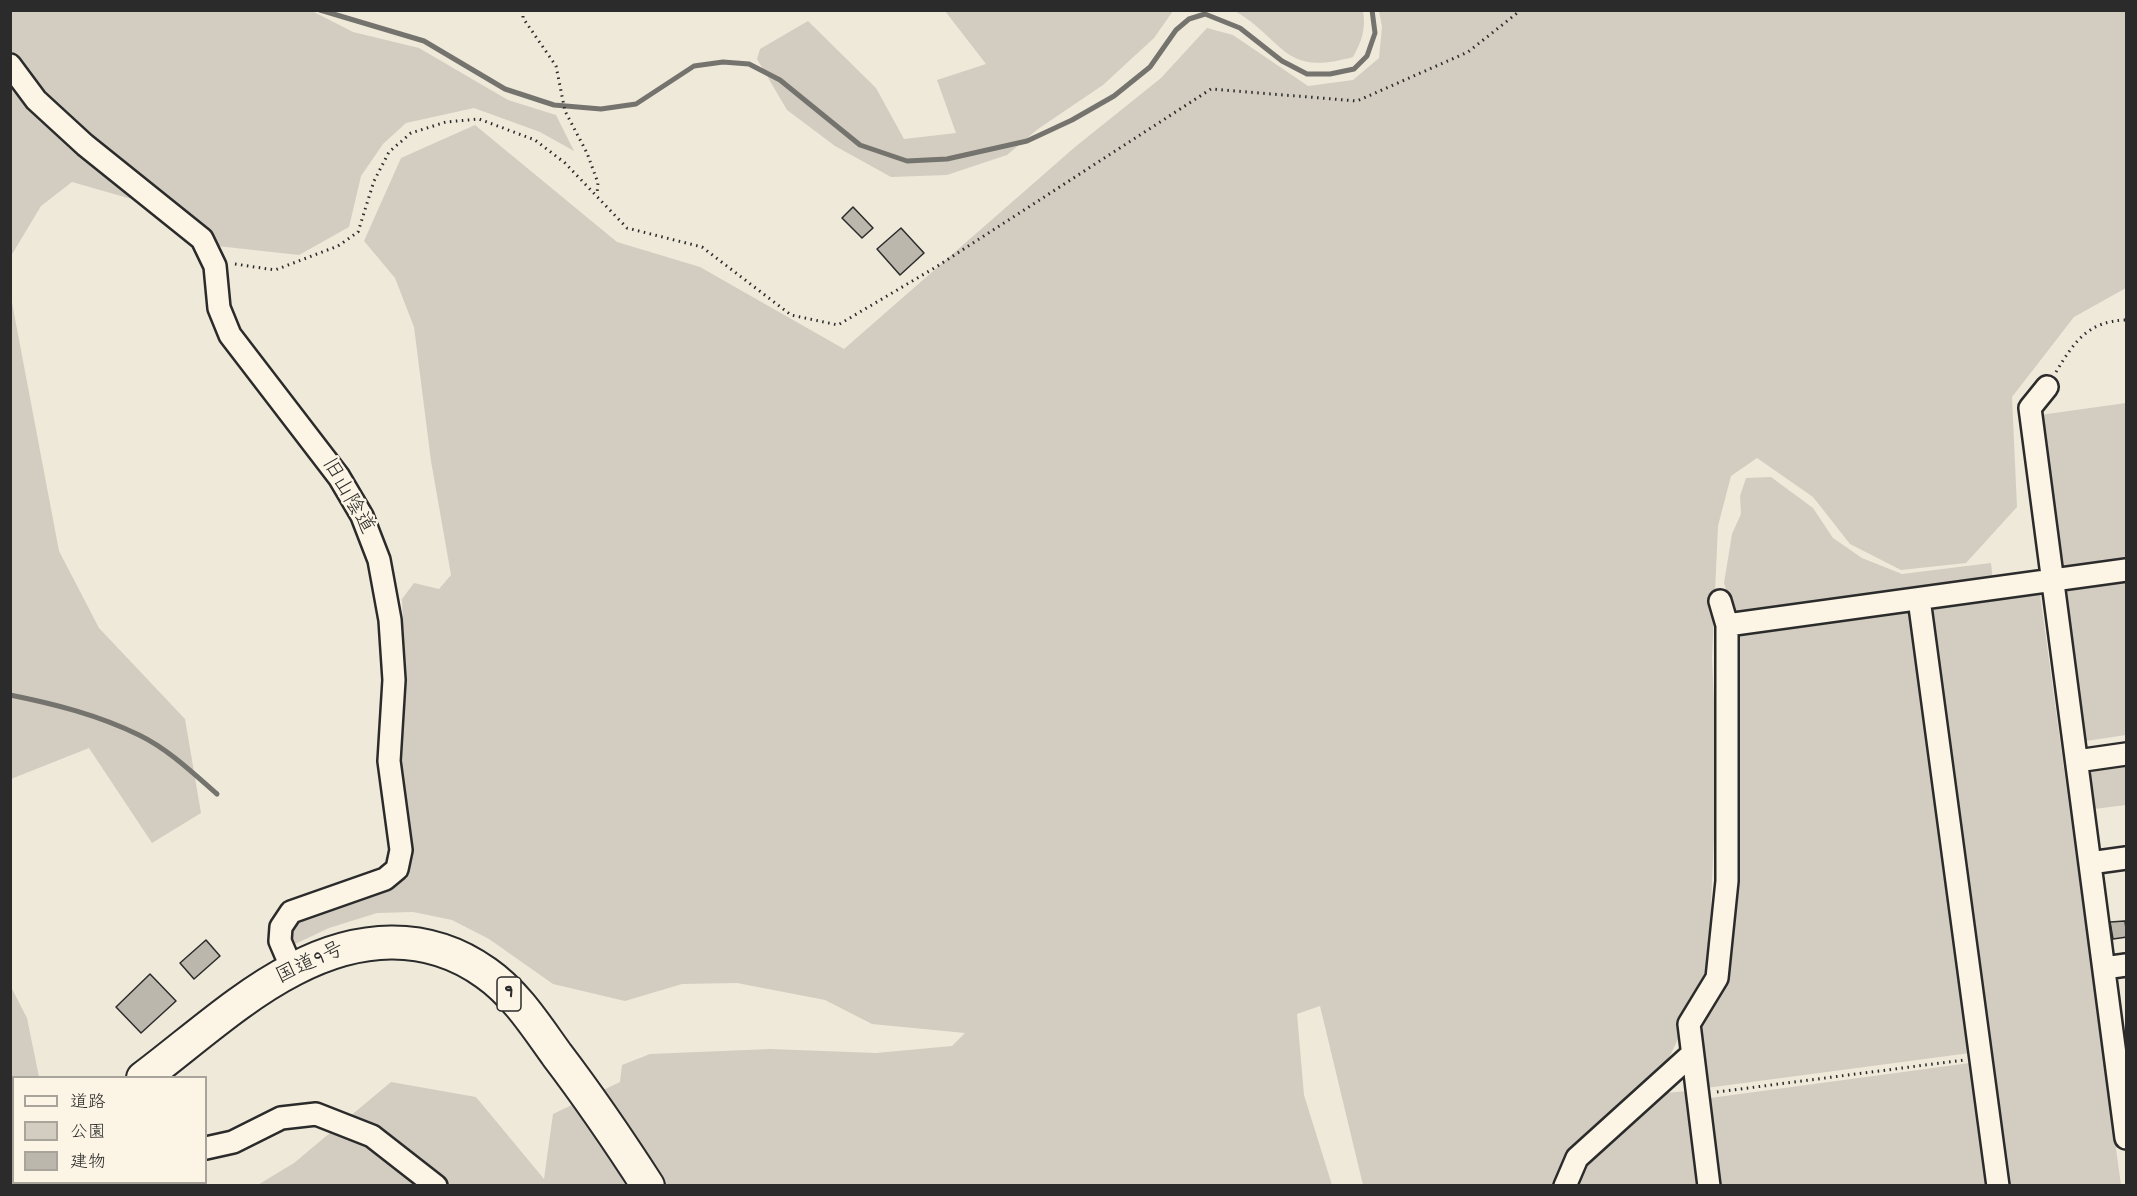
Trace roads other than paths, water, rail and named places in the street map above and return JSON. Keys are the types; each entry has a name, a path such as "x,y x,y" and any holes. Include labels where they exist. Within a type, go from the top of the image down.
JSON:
{"highway":[{"name":"国道9号","path":"144,1076 253,995 292,969 328,952 362,943 395,940 436,948 456,955 487,973 520,1005 594,1103 648,1185"}],"street":[{"name":"旧山陰道","path":"10,65 36,100 85,146 202,239 215,266 219,308 230,335 339,477 362,516 379,560 390,620 394,680 389,761 401,850 397,869 386,879 291,912 281,927 280,941 292,969"},
{"path":"2047,387 2030,408 2104,968 2122,1074 2127,1138"},
{"path":"1727,625 2127,570"},
{"path":"1918,599 1998,1185"},
{"path":"1709,1185 1689,1024 1717,978 1727,881 1727,625 1720,601"},
{"path":"2077,761 2127,754"},
{"path":"2090,863 2127,858"},
{"path":"2104,968 2127,965"},
{"path":"1565,1185 1577,1158 1692,1054"},
{"path":"207,1148 233,1142 281,1118 316,1114 372,1136 436,1185"}],"waterway":[{"path":"320,10 424,41 505,89 554,105 601,109 636,104 694,66 723,62 749,64 780,80 860,145 907,161 947,159 1027,141 1072,120 1114,96 1150,67 1176,30 1189,19 1205,14 1240,28 1282,61 1307,74 1330,74 1354,69 1367,56 1375,33 1372,10"},
{"path":"10,695 76,711 139,735 170,754 217,794"}]}
